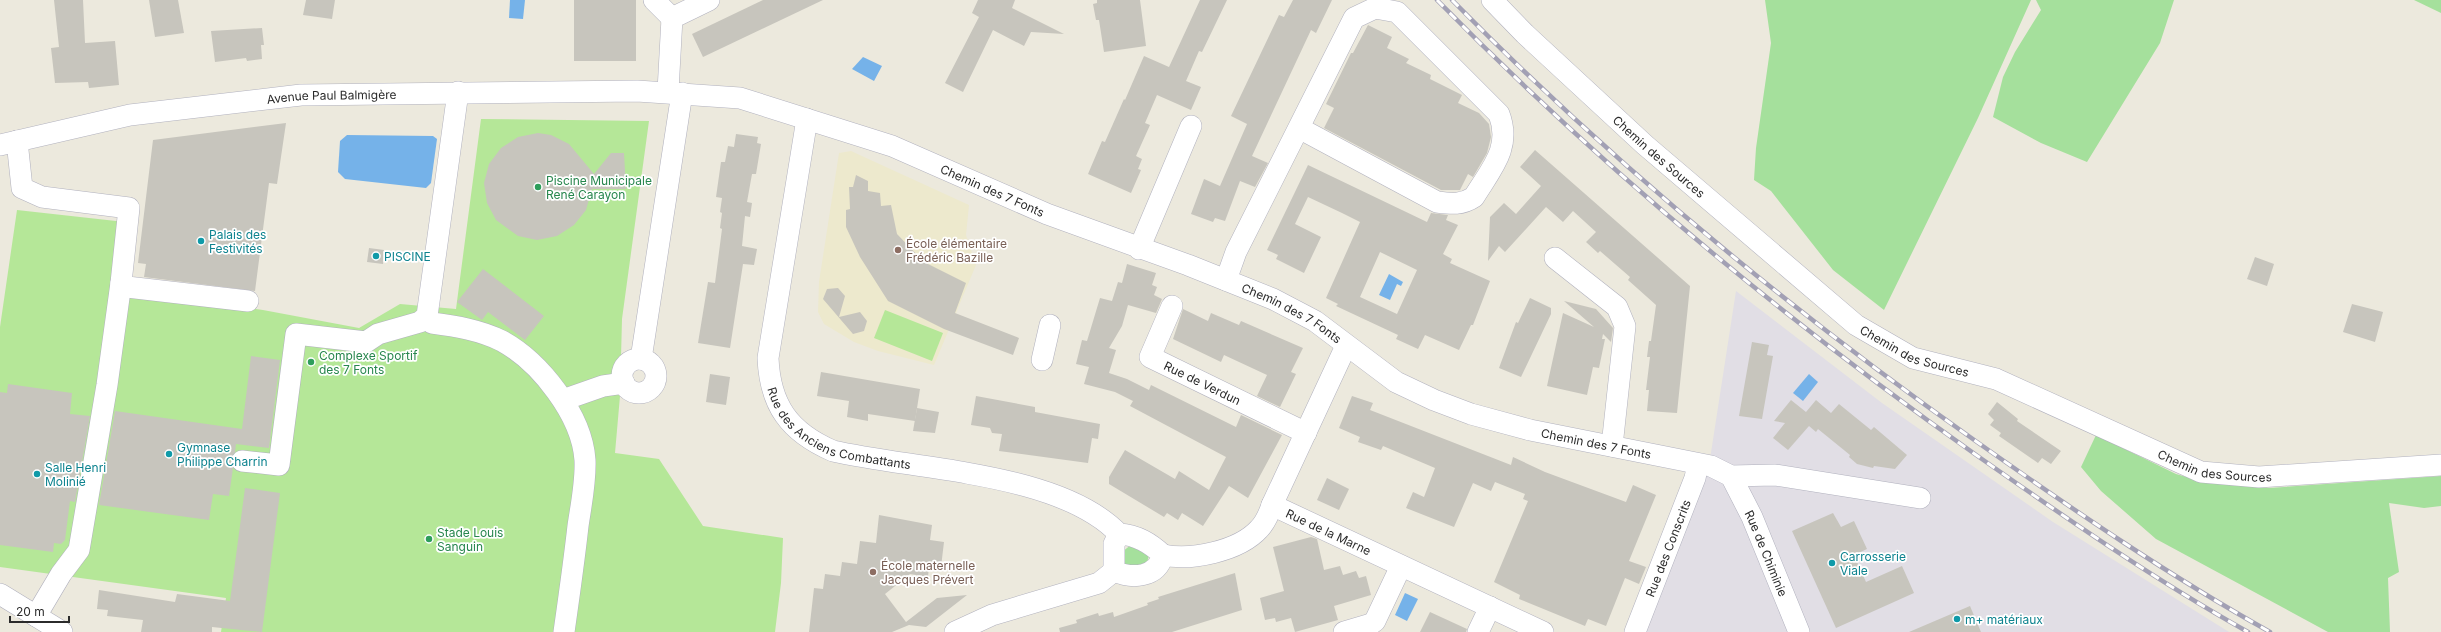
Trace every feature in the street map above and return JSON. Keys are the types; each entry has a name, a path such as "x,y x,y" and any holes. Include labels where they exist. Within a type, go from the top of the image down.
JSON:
{"street":[{"path":"640,359 675,92 672,18 654,0"},
{"path":"672,18 709,0"},
{"name":"Chemin des Sources","path":"1492,0 1525,34 1645,145 1856,325 1913,358 1996,379 2200,472 2259,477 2441,464"},
{"path":"1226,280 1236,252 1354,18 1375,8 1397,12 1499,114 1504,128 1502,151 1474,197 1467,202 1454,204 1437,202 1299,128"},
{"path":"242,460 279,465 296,334 366,342 378,334 420,322 426,316 458,92"},
{"name":"Avenue Paul Balmigère","path":"8,143 130,115 293,96 458,92 675,92"},
{"name":"Chemin des 7 Fonts","path":"675,92 740,98 892,146 1047,214 1226,280 1273,299 1315,321 1346,346 1396,382 1434,400 1471,414 1530,430 1711,466 1730,476 1775,475 1920,498"},
{"name":"Rue des Anciens Combattants","path":"807,119 768,358 769,378 775,397 784,415 797,431 814,443 833,451 989,478 1044,491 1093,512 1109,523 1119,534"},
{"path":"1139,249 1191,126"},
{"path":"8,143 22,188 42,197 129,208 121,283 107,385 79,550 61,574 36,616"},
{"path":"1555,258 1617,307 1625,326 1612,446"},
{"path":"121,283 127,287 248,301"},
{"name":"Rue de Verdun","path":"1172,306 1150,358 1306,433"},
{"path":"426,316 432,323 482,333 501,341 539,370 562,400 572,417 585,459 584,486 564,632"},
{"path":"1042,360 1050,325"},
{"name":"Rue de la Marne","path":"1346,346 1272,505 1543,632"},
{"path":"640,359 653,367 656,375 652,386 646,391 639,392 630,390 624,383 624,369 630,362 640,359"},
{"path":"562,400 603,386 624,383"},
{"name":"Rue des Conscrits","path":"1635,632 1695,478 1698,464"},
{"name":"Rue de Chiminie","path":"1730,476 1752,517 1799,632"},
{"path":"1114,571 1114,549 1119,534 1129,535 1147,542 1163,555 1179,558 1192,557 1236,545 1258,530 1266,520 1272,505"},
{"path":"1114,571 1127,577 1140,576 1152,570 1162,561 1163,555"},
{"path":"1344,632 1371,624 1378,626 1401,566"},
{"path":"955,632 992,615 1099,583 1114,571"},
{"path":"0,594 62,632"},
{"path":"1478,632 1490,607"}],"shaded area":[{"name":"École élémentaire Frédéric Bazille","path":"851,151 969,205 966,235 976,265 934,365 878,351 854,342 824,324 818,312 819,282 839,153"},
{"path":"1736,291 1882,403 2053,522 2229,632 1631,632 1710,459"}],"green space":[{"path":"1765,0 2031,0 1978,118 1884,310 1833,270 1771,191 1754,180 1756,148 1771,43"},
{"path":"2036,0 2174,0 2160,43 2087,162 2041,143 1993,117 2003,77 2015,52 2041,10"},
{"path":"2414,0 2441,0 2441,13"},
{"name":"Complexe Sportif des 7 Fonts","path":"481,119 649,121 622,319 620,396 615,453 659,459 703,526 783,538 781,583 775,632 221,632 226,598 0,567 0,327 17,210 125,222 114,291 263,310 359,328 400,304 456,309"},
{"path":"885,310 943,333 932,361 874,338"},
{"path":"2096,435 2176,474 2208,483 2269,488 2441,476 2441,506 2424,508 2389,503 2399,572 2388,578 2390,632 2328,632 2156,539 2101,491 2081,467"},
{"path":"1132,544 1149,555 1146,567 1123,565 1122,552"}],"water":[{"path":"510,0 525,0 523,19 509,18"},
{"path":"863,57 882,66 874,81 852,69"},
{"path":"347,135 433,136 437,139 431,183 426,188 345,179 338,172 340,141"},
{"path":"1389,274 1403,282 1401,286 1397,284 1390,300 1379,295"},
{"path":"1809,374 1818,382 1803,401 1793,393"},
{"path":"1405,593 1418,599 1407,621 1395,615"}],"building":[{"path":"54,0 83,0 85,43 115,41 119,85 89,88 88,82 55,83 51,48 59,47"},
{"path":"149,0 178,0 184,33 155,37"},
{"path":"306,0 335,0 332,19 303,15"},
{"path":"574,0 636,0 636,61 574,61"},
{"path":"763,0 823,0 703,57 692,34"},
{"path":"978,0 1015,0 1012,8 1064,34 1031,32 1024,46 993,30 963,92 945,83 979,17 972,13"},
{"path":"1097,0 1140,0 1146,46 1104,52 1099,20 1096,20 1093,4 1097,3"},
{"path":"1200,0 1227,0 1202,52 1199,51 1186,81 1201,87 1191,110 1157,95 1145,123 1150,125 1136,156 1142,159 1138,169 1141,170 1131,193 1088,174 1102,141 1105,142 1124,99 1125,100 1144,56 1169,67"},
{"path":"1293,0 1332,0 1316,33 1311,30 1252,156 1268,163 1255,187 1240,181 1225,221 1215,218 1213,222 1191,214 1204,179 1220,186 1247,124 1231,116 1279,15 1284,17"},
{"path":"1368,25 1392,37 1387,48 1409,59 1406,63 1431,75 1430,79 1462,95 1458,103 1479,113 1489,124 1491,137 1487,153 1473,177 1468,174 1460,190 1441,190 1324,128 1334,108 1326,104 1351,53 1353,53"},
{"path":"262,28 264,45 261,45 262,59 247,61 246,58 215,62 211,31"},
{"name":"Palais des Festivités","path":"286,123 277,184 269,183 255,291 144,277 146,264 138,263 153,140"},
{"name":"Piscine Municipale René Carayon","path":"538,133 551,135 569,144 594,174 611,153 624,153 626,189 592,189 586,210 574,225 557,236 537,240 518,236 496,220 487,203 484,183 489,164 501,148 518,137"},
{"path":"736,134 758,137 757,143 761,144 756,174 752,174 747,202 752,203 750,217 745,216 742,246 757,249 754,265 743,264 730,348 698,343 708,282 715,283 722,229 720,228 722,213 720,212 722,198 716,197 721,162 725,162 728,146 734,147"},
{"path":"1535,150 1690,286 1677,413 1647,411 1649,390 1646,390 1650,357 1647,357 1649,341 1651,341 1656,305 1628,280 1630,277 1600,251 1598,253 1586,242 1596,232 1573,211 1563,222 1546,207 1505,252 1499,246 1488,261 1490,217 1504,203 1516,214 1541,186 1520,167"},
{"path":"1308,165 1427,222 1431,213 1448,215 1446,220 1458,225 1443,254 1452,259 1450,263 1490,281 1473,325 1471,325 1459,350 1425,335 1418,349 1396,339 1398,335 1336,306 1338,304 1326,298 1360,222 1308,197 1295,224 1321,237 1304,273 1276,259 1278,255 1267,250","holes":["1380,252 1417,270 1397,314 1360,297"]},
{"path":"856,175 868,181 868,191 880,193 881,206 891,205 897,234 924,262 966,283 955,313 1019,338 1013,355 944,329 888,301 860,257 846,227 846,210 850,209 849,187 853,187"},
{"name":"PISCINE","path":"369,248 384,250 383,264 367,262"},
{"path":"2255,257 2274,264 2267,286 2247,279"},
{"path":"1127,264 1156,273 1152,285 1157,287 1154,295 1162,299 1156,313 1128,305 1122,326 1109,348 1116,350 1109,373 1127,379 1149,390 1151,385 1236,427 1241,415 1282,435 1248,498 1229,486 1203,526 1182,513 1178,520 1167,513 1164,517 1109,484 1109,477 1125,450 1175,479 1179,471 1209,490 1226,457 1130,406 1133,401 1115,392 1084,384 1089,367 1076,364 1082,340 1087,341 1100,298 1112,301 1118,282 1122,283"},
{"path":"483,269 544,316 525,340 488,312 482,320 457,302"},
{"path":"838,288 845,296 839,317 860,312 867,321 864,331 853,334 823,299 827,289"},
{"path":"1530,298 1551,308 1551,314 1521,377 1499,368 1516,322 1518,323"},
{"path":"1564,301 1596,309 1613,328 1611,342 1603,334 1602,339 1605,339 1599,368 1593,367 1587,395 1547,386 1563,313 1594,327"},
{"path":"2352,304 2383,312 2375,342 2343,332"},
{"path":"1183,309 1208,321 1211,313 1239,325 1241,321 1303,348 1291,372 1296,374 1280,407 1257,396 1267,375 1224,355 1221,362 1173,339"},
{"path":"1752,342 1769,345 1767,355 1773,356 1762,419 1739,416"},
{"name":"Gymnase Philippe Charrin","path":"251,356 280,360 269,448 236,444 235,452 230,459 233,468 229,496 213,494 209,520 99,505 115,411 242,429"},
{"path":"821,372 920,389 915,421 868,414 868,421 847,417 849,401 817,396"},
{"path":"710,374 730,377 726,405 706,402"},
{"name":"Salle Henri Molinié","path":"8,384 72,393 70,414 90,416 75,502 70,501 65,540 61,544 54,543 53,552 0,545 0,392 7,393"},
{"path":"976,396 1035,407 1035,412 1100,424 1098,439 1092,438 1088,463 999,451 1002,434 992,433 990,428 971,425"},
{"path":"1352,396 1373,403 1370,410 1511,465 1513,457 1545,472 1626,502 1633,485 1656,495 1629,561 1646,567 1639,584 1625,578 1606,626 1588,619 1585,626 1519,599 1520,595 1494,582 1528,501 1523,499 1525,494 1495,482 1491,491 1473,483 1454,527 1406,508 1413,492 1424,497 1435,468 1383,446 1381,450 1358,442 1360,437 1339,428"},
{"path":"1791,400 1806,412 1816,400 1831,413 1839,404 1871,430 1874,427 1907,455 1895,469 1874,466 1873,468 1857,464 1849,457 1850,455 1818,429 1816,432 1809,426 1788,450 1773,438 1785,423 1774,421"},
{"path":"1997,402 2018,419 2017,421 2061,451 2051,464 2042,458 2038,463 1999,436 2001,433 1990,425 1994,420 1988,414"},
{"path":"917,408 939,412 935,433 913,431"},
{"path":"1327,478 1349,489 1339,510 1317,500"},
{"path":"245,488 280,493 262,632 212,627 212,632 141,632 143,620 107,616 108,610 97,609 99,590 175,602 177,594 230,601"},
{"name":"Carrosserie Viale","path":"1833,513 1841,527 1854,521 1867,549 1854,555 1866,582 1902,566 1914,593 1836,628 1792,531"},
{"name":"École maternelle Jacques Prévert","path":"879,515 932,525 930,540 944,542 941,567 929,566 928,577 910,574 885,594 906,622 937,598 967,595 926,627 909,625 892,632 809,632 814,588 823,589 825,574 840,576 842,562 857,564 860,541 876,543"},
{"path":"1311,537 1317,539 1324,570 1340,566 1343,575 1356,571 1359,578 1366,576 1371,595 1334,606 1338,620 1295,632 1291,618 1276,622 1275,618 1265,620 1260,598 1284,591 1273,547"},
{"path":"1235,573 1242,610 1172,632 1060,632 1059,628 1077,623 1076,620 1098,613 1099,616 1113,612 1114,617 1148,605 1147,603 1159,599 1158,597"},
{"name":"m+ matériaux","path":"1970,606 1981,632 1909,632"},
{"path":"1430,612 1467,629 1466,632 1420,632"}],"railway":[{"path":"1437,0 1500,63 1631,183 1698,241 1836,352 1979,457 2078,525 2145,570 2248,632"},
{"path":"1452,0 1513,61 1640,177 1705,233 1839,340 1907,392 2085,517 2195,588 2270,632"}],"place":[{"name":"Piscine Municipale René Carayon","path":"538,187"},
{"name":"Palais des Festivités","path":"201,241"},
{"name":"École élémentaire Frédéric Bazille","path":"898,250"},
{"name":"PISCINE","path":"376,256"},
{"name":"Complexe Sportif des 7 Fonts","path":"311,362"},
{"name":"Gymnase Philippe Charrin","path":"169,454"},
{"name":"Salle Henri Molinié","path":"37,474"},
{"name":"Stade Louis Sanguin","path":"429,539"},
{"name":"Carrosserie Viale","path":"1832,563"},
{"name":"École maternelle Jacques Prévert","path":"873,572"},
{"name":"m+ matériaux","path":"1957,619"}]}
